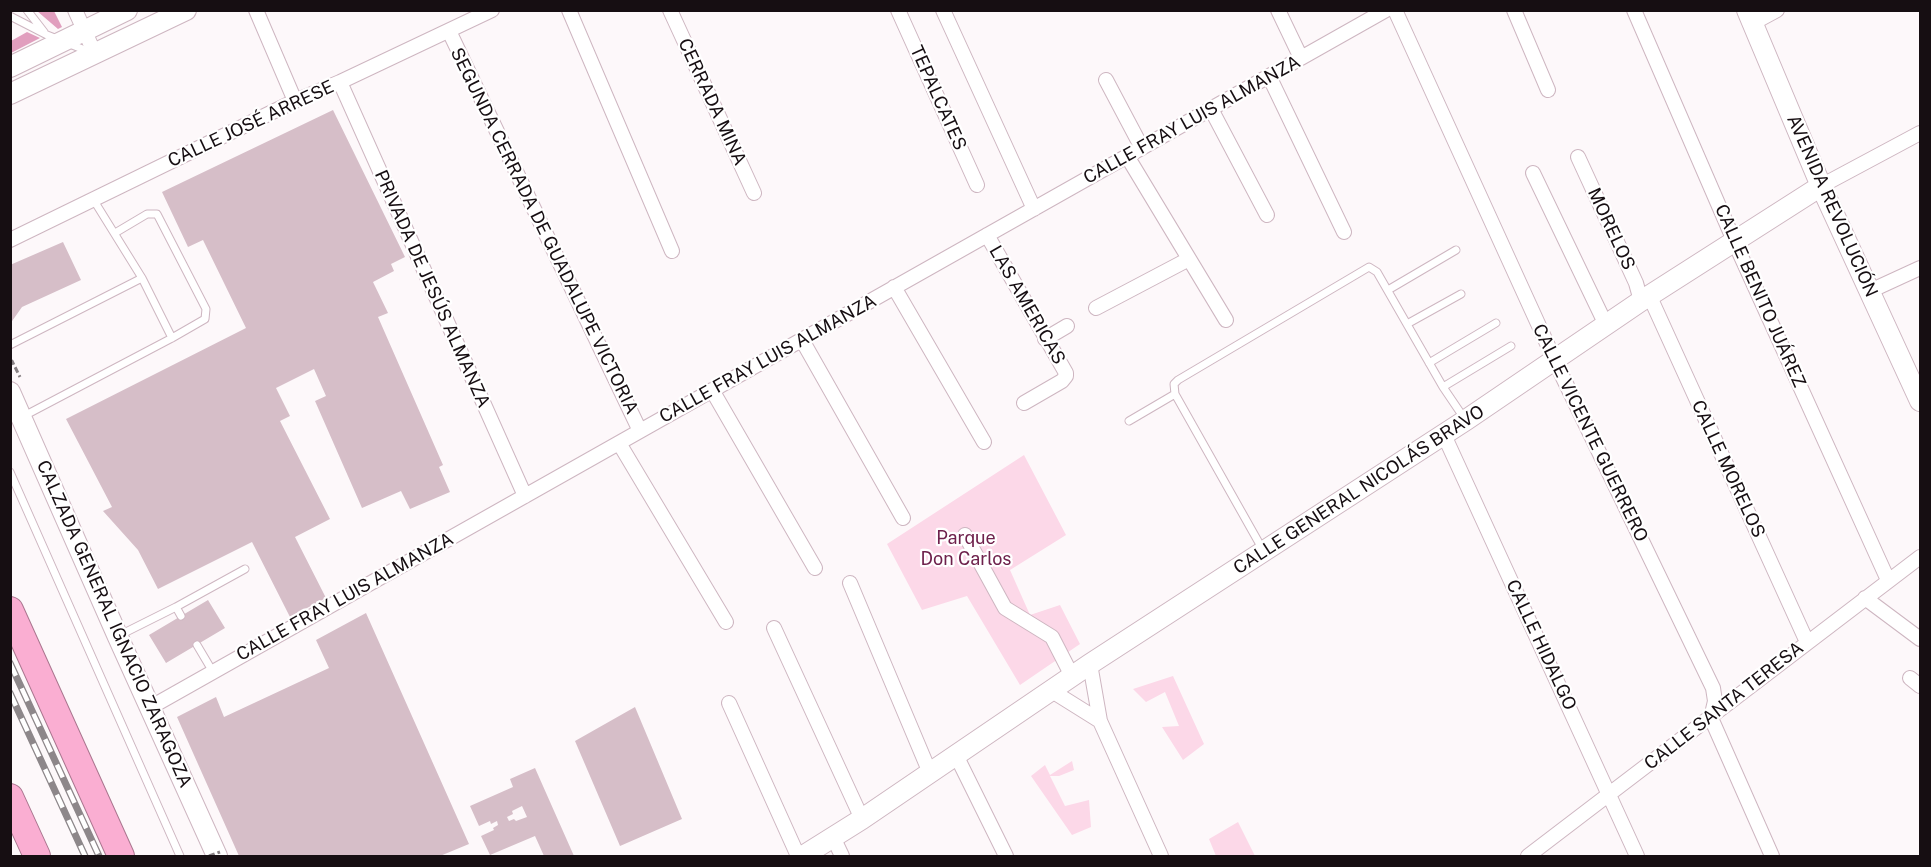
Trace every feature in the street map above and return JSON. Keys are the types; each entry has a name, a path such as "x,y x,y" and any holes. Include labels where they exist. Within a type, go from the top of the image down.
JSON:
{"highway":[{"path":"10,610 121,856"},
{"path":"10,797 37,856"}],"street":[{"path":"75,10 95,54"},
{"path":"10,67 55,38 85,31 127,10"},
{"path":"10,94 186,10"},
{"path":"256,10 295,101"},
{"name":"CALLE JOSÉ ARRESE","path":"10,240 295,101 492,10"},
{"path":"569,10 672,251"},
{"name":"CERRADA MINA","path":"670,10 754,193"},
{"name":"TEPALCATES","path":"898,10 977,185"},
{"path":"943,10 1034,209"},
{"path":"1278,10 1301,58"},
{"name":"CALLE FRAY LUIS ALMANZA","path":"151,707 1386,10"},
{"name":"CALLE VICENTE GUERRERO","path":"1395,10 1555,361 1713,688 1715,701 1711,718 1772,856"},
{"path":"1514,10 1548,90"},
{"name":"CALLE BENITO JUÁREZ","path":"1634,10 1735,243 1888,580"},
{"path":"1750,17 1777,10"},
{"name":"AVENIDA REVOLUCIÓN","path":"1750,17 1821,186 1919,392"},
{"name":"SEGUNDA CERRADA DE GUADALUPE VICTORIA","path":"449,31 640,431"},
{"path":"1269,76 1344,232"},
{"path":"1106,80 1142,148"},
{"name":"PRIVADA DE JESÚS ALMANZA","path":"340,82 525,496"},
{"path":"1210,109 1267,215"},
{"name":"CALLE GENERAL NICOLÁS BRAVO","path":"803,856 862,819 1090,664 1444,435 1646,299 1821,186 1920,133"},
{"path":"1127,156 1226,320"},
{"name":"MORELOS","path":"1578,157 1636,284 1646,299"},
{"path":"1533,173 1606,325"},
{"name":"LAS AMERICAS","path":"987,235 1066,376 1062,381 1024,403"},
{"path":"1096,308 1189,259"},
{"path":"1870,291 1920,268"},
{"path":"894,287 984,442"},
{"name":"CALLE MORELOS","path":"1646,299 1807,642"},
{"path":"1046,339 1067,326"},
{"path":"802,340 903,518"},
{"path":"712,390 815,568"},
{"name":"CALZADA GENERAL IGNACIO ZARAGOZA","path":"10,392 118,637 219,854"},
{"name":"CALLE HIDALGO","path":"1444,435 1637,856"},
{"path":"619,443 726,622"},
{"path":"964,535 1005,608 1052,637 1072,676"},
{"name":"CALLE SANTA TERESA","path":"1528,856 1920,557"},
{"path":"850,583 930,773"},
{"path":"1865,598 1920,639"},
{"path":"774,628 862,819"},
{"path":"1090,664 1100,721 1161,856"},
{"path":"1052,691 1100,721"},
{"path":"729,703 798,856"},
{"path":"956,755 1006,856"},
{"path":"833,837 842,856"}],"lane":[{"path":"27,10 55,38"},
{"path":"10,16 95,54"},
{"path":"93,199 142,278 172,338"},
{"path":"22,417 201,322 206,314 157,214 147,214 114,233"},
{"path":"1388,291 1456,250"},
{"path":"1264,552 1174,394 1174,384 1178,380 1364,268 1374,268 1443,387 1466,420"},
{"path":"10,345 142,278"},
{"path":"1407,324 1461,294"},
{"path":"1429,363 1496,323"},
{"path":"1443,387 1511,346"},
{"path":"1129,421 1174,394"},
{"path":"10,472 180,856"},
{"path":"118,637 176,608 245,569"},
{"path":"176,608 181,616"},
{"path":"197,645 213,672"}],"path":[{"path":"209,856 219,854"}],"green space":[{"name":"Parque Don Carlos","path":"1024,455 1066,535 1010,570 1030,615 1060,605 1080,644 1020,685 967,596 922,610 887,544"},
{"path":"1173,676 1204,744 1183,760 1162,727 1179,726 1165,692 1146,702 1133,689"},
{"path":"1072,761 1074,770 1059,776 1050,776 1065,806 1089,800 1091,827 1072,835 1031,776 1045,765 1050,775"},
{"path":"1238,822 1255,856 1216,856 1209,839"}],"shaded area":[{"path":"37,11 54,11 62,27 58,29"},
{"path":"27,32 40,38 11,53 11,41"}],"building":[{"path":"333,110 405,257 391,264 394,271 373,282 388,313 378,317 443,465 439,467 450,492 410,509 401,491 362,508 315,401 326,396 314,369 276,388 290,416 280,421 330,519 295,537 326,598 290,617 252,542 158,589 138,550 103,511 112,507 66,419 246,328 203,240 188,247 162,192"},
{"path":"63,242 81,280 22,307 10,324 10,265"},
{"path":"208,600 225,628 166,663 149,635"},
{"path":"366,613 469,844 440,856 239,856 177,717 216,697 224,717 329,668 316,640"},
{"path":"635,707 682,819 620,846 575,741"},
{"path":"535,768 574,856 544,856 535,836 490,855 481,836 494,830 493,828 498,825 497,821 491,824 490,821 479,826 470,806 513,787 510,779","holes":["522,806 527,817 516,821 514,819 509,821 507,817 513,814 512,811"]}],"railway":[{"path":"10,663 99,856"},
{"path":"10,693 85,856"}]}
